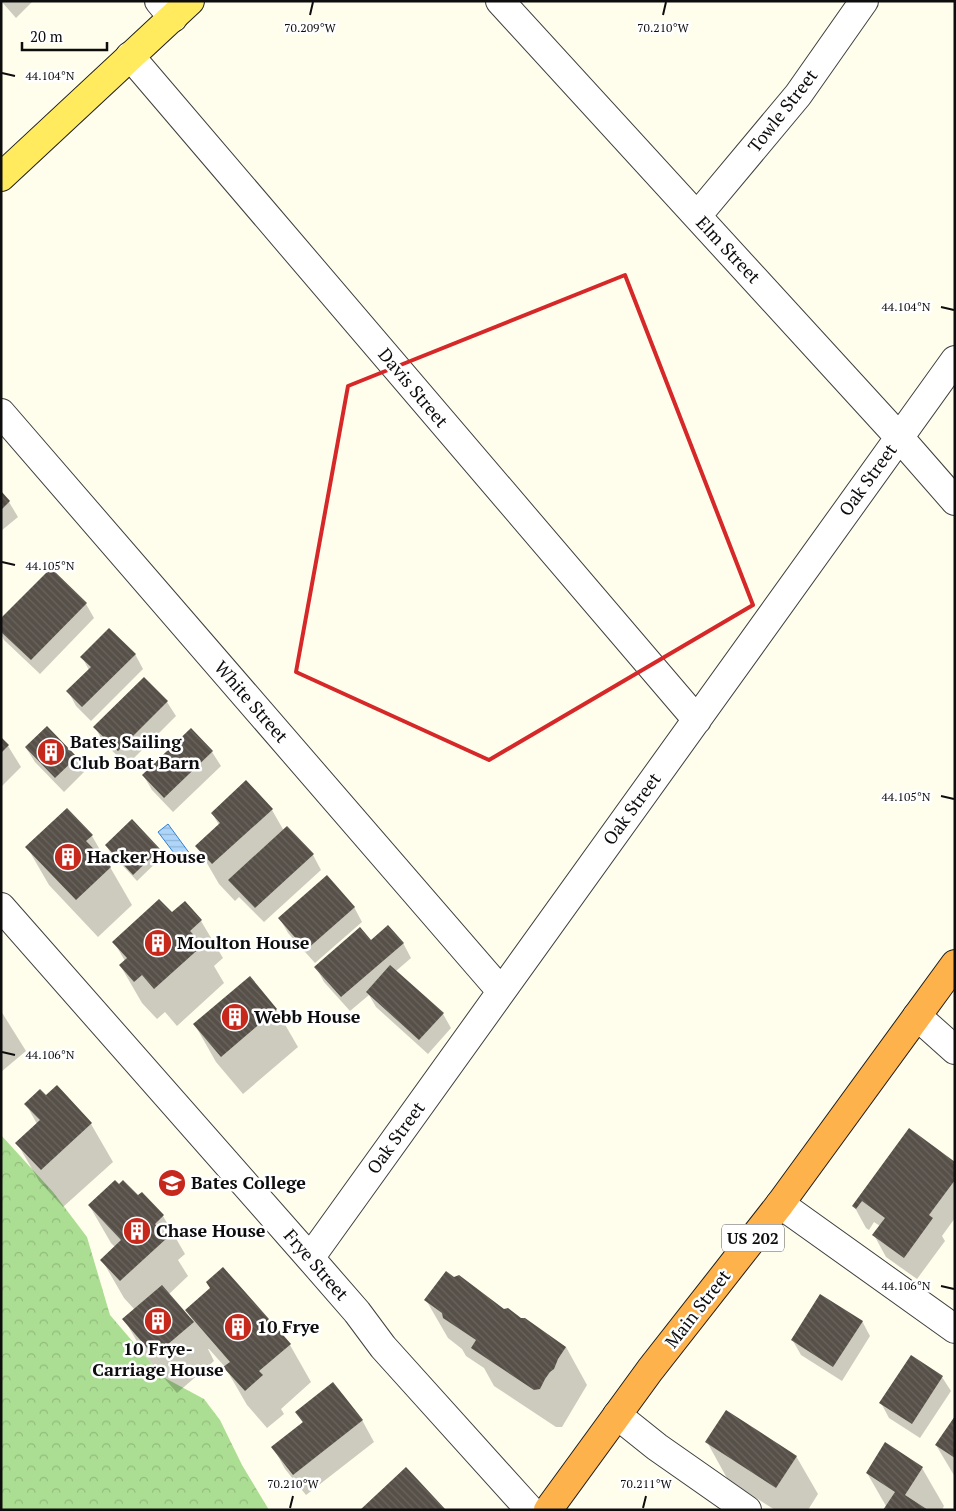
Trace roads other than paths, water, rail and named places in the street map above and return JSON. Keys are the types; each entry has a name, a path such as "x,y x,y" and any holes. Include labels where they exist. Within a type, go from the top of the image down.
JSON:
{"highway":[{"name":"Main Street","path":"548,1510 650,1370 780,1204 955,964"}],"main road":[{"path":"1,177 130,56 174,7"}],"street":[{"name":"Elm Street","path":"500,1 899,437 955,501"},
{"name":"Towle Street","path":"697,216 798,95 864,1"},
{"name":"Davis Street","path":"130,56 696,720"},
{"name":"Oak Street","path":"310,1258 955,360"},
{"name":"White Street","path":"1,413 501,991"},
{"name":"Frye Street","path":"1,907 357,1312 384,1348 530,1510"},
{"path":"916,1016 955,1050"},
{"path":"780,1204 955,1329"},
{"path":"617,1415 747,1510"}],"water":[{"path":"168,824 190,854 180,861 158,832"}],"place":[{"name":"Bates Sailing Club Boat Barn","path":"51,752"},
{"name":"Hacker House","path":"68,857"},
{"name":"Moulton House","path":"158,943"},
{"name":"Webb House","path":"235,1017"},
{"name":"Bates College","path":"172,1183"},
{"name":"Chase House","path":"137,1231"},
{"name":"10 Frye- Carriage House","path":"158,1321"},
{"name":"10 Frye","path":"238,1327"}]}
